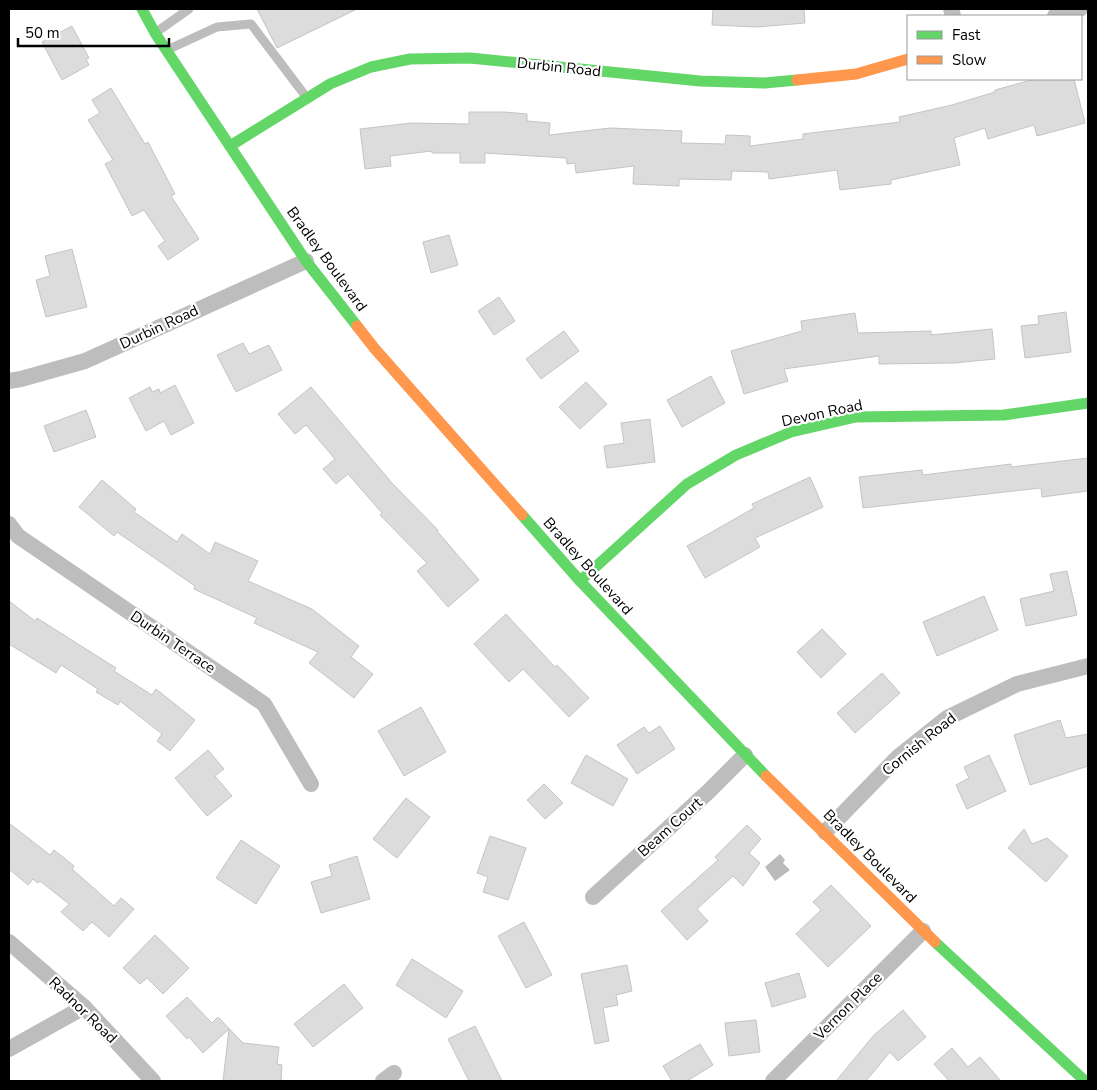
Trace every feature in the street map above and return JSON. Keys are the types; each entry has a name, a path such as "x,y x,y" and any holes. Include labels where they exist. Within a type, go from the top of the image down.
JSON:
{"main road":[{"name":"Bradley Boulevard","path":"142,9 166,50 306,261 375,349 580,581 745,754 923,931 1085,1081"},
{"name":"Durbin Road","path":"230,146 330,84 371,67 410,59 470,58 700,81 765,83 856,74 907,59"},
{"name":"Devon Road","path":"580,581 687,484 736,455 792,432 856,417 1004,415 1088,403"}],"street":[{"path":"1059,15 1080,9"},
{"name":"Durbin Road","path":"9,381 85,361 306,261"},
{"name":"Durbin Terrace","path":"9,524 18,536 264,704 311,784"},
{"name":"Cornish Road","path":"824,832 898,757 947,718 1017,684 1088,666"},
{"name":"Beam Court","path":"593,897 708,792 745,754"},
{"name":"Vernon Place","path":"773,1081 923,931"},
{"name":"Radnor Road","path":"9,942 84,1007 153,1081"},
{"path":"9,1049 84,1007"}],"lane":[{"path":"155,33 189,9"},
{"path":"166,50 218,27 251,24 307,98"}],"shaded area":[{"path":"780,854 785,860 783,863 790,870 775,881 765,867"}],"building":[{"path":"257,9 357,9 277,48"},
{"path":"713,9 804,9 805,23 757,27 712,25"},
{"path":"72,26 89,58 86,59 89,65 62,80 42,42"},
{"path":"1031,80 1074,80 1085,123 1037,136 1034,125 988,139 985,128 954,138 960,165 891,180 891,184 840,190 837,170 769,179 768,172 732,171 731,180 679,179 679,186 633,184 634,166 576,173 575,163 567,164 566,158 485,153 485,163 460,163 460,153 432,153 432,151 390,156 391,166 365,169 360,129 411,123 469,124 469,112 504,112 527,114 527,121 550,123 549,135 610,128 682,131 681,143 725,144 726,135 750,136 750,146 803,139 803,134 900,122 899,117 952,105 995,92 995,90"},
{"path":"111,88 145,144 148,142 175,194 171,196 199,239 168,260 158,246 165,241 144,210 132,216 105,164 113,160 88,120 100,113 92,100"},
{"path":"449,235 458,265 431,273 423,242"},
{"path":"72,249 87,307 46,317 36,280 50,276 45,256"},
{"path":"499,297 515,321 494,335 478,311"},
{"path":"1066,312 1071,352 1025,358 1021,326 1039,324 1038,316"},
{"path":"855,313 858,333 931,331 931,335 992,329 995,359 954,363 879,364 879,356 784,369 788,381 744,394 731,351 802,331 801,321"},
{"path":"564,331 579,351 541,379 526,359"},
{"path":"243,343 249,354 269,345 282,370 236,392 217,355"},
{"path":"711,376 725,403 682,427 667,400"},
{"path":"586,382 607,404 580,429 559,407"},
{"path":"175,385 194,423 171,435 164,421 146,431 129,398 150,387 152,392 159,389 160,393"},
{"path":"311,387 392,483 438,530 479,580 448,607 417,571 427,563 380,515 382,513 348,474 336,484 323,469 335,459 306,425 295,434 278,414"},
{"path":"86,410 96,437 54,452 44,426"},
{"path":"650,419 655,462 607,468 604,446 624,443 621,423"},
{"path":"1088,458 1088,491 1042,497 1041,488 863,508 859,477 922,470 923,475 1011,464 1011,467"},
{"path":"810,477 823,507 755,538 760,547 705,578 687,546 754,508 752,504"},
{"path":"102,480 136,509 134,512 177,542 182,534 210,554 215,542 258,561 248,581 312,609 359,646 351,657 373,674 354,698 309,663 318,652 254,623 257,618 194,589 195,586 117,532 114,536 79,507"},
{"path":"1067,571 1077,615 1026,626 1020,599 1054,591 1050,574"},
{"path":"984,596 998,630 937,656 923,622"},
{"path":"9,601 35,621 37,618 116,668 114,671 152,695 156,689 195,720 170,751 157,741 162,734 120,701 118,705 96,692 98,689 61,665 56,673 9,644"},
{"path":"506,614 555,667 557,665 589,698 569,717 523,669 509,682 474,644"},
{"path":"822,629 846,654 821,678 797,652"},
{"path":"882,673 900,693 855,733 837,713"},
{"path":"421,707 446,752 404,776 378,731"},
{"path":"1060,720 1066,738 1088,734 1088,766 1030,785 1014,735"},
{"path":"660,726 675,749 637,774 617,745 644,727 649,733"},
{"path":"208,750 224,769 215,776 232,796 207,816 175,778"},
{"path":"586,755 628,779 613,806 571,783"},
{"path":"989,755 1006,791 967,809 956,785 969,778 964,767"},
{"path":"544,784 563,803 545,819 527,800"},
{"path":"406,798 430,817 397,858 373,839"},
{"path":"9,823 50,855 54,850 74,866 72,869 114,906 121,898 134,909 109,937 92,922 83,931 61,912 69,904 40,881 38,883 33,879 28,885 9,869"},
{"path":"747,825 761,839 749,853 760,863 743,886 733,876 697,909 708,921 687,940 661,911 718,860 715,857"},
{"path":"1024,829 1032,844 1047,838 1068,856 1046,882 1008,848"},
{"path":"490,836 526,848 508,900 483,892 488,877 477,873"},
{"path":"241,840 280,866 256,904 216,878"},
{"path":"357,856 370,899 321,913 311,882 332,876 329,865"},
{"path":"831,885 871,926 828,967 796,934 821,910 813,902"},
{"path":"524,922 552,975 526,988 498,936"},
{"path":"155,935 189,968 163,994 147,978 140,984 123,968"},
{"path":"412,959 463,991 446,1018 396,985"},
{"path":"627,965 632,991 616,995 618,1005 603,1008 609,1041 595,1044 581,974"},
{"path":"799,973 806,997 772,1007 765,983"},
{"path":"344,984 363,1008 313,1047 294,1024"},
{"path":"187,997 212,1023 218,1017 243,1043 279,1047 277,1064 282,1065 281,1081 223,1081 229,1029 203,1053 166,1016"},
{"path":"903,1010 926,1037 898,1061 890,1052 866,1081 836,1081 874,1035"},
{"path":"756,1020 760,1052 729,1056 725,1023"},
{"path":"475,1026 502,1081 469,1081 448,1039"},
{"path":"700,1044 713,1065 687,1081 672,1081 663,1066"},
{"path":"952,1048 968,1067 980,1057 1001,1081 949,1081 934,1064"}],"traffic: fast":[{"path":"142,9 155,33 306,261 357,326"},
{"path":"230,146 330,84 371,67 410,59 470,58 700,81 765,83 797,80"},
{"path":"580,581 687,484 736,455 791,432 856,417 1004,415 1088,403"},
{"path":"522,515 580,581 766,776"},
{"path":"935,942 1085,1081"}],"traffic: slow":[{"path":"797,80 856,74 907,59"},
{"path":"357,326 375,349 522,515"},
{"path":"766,776 935,942"}]}
